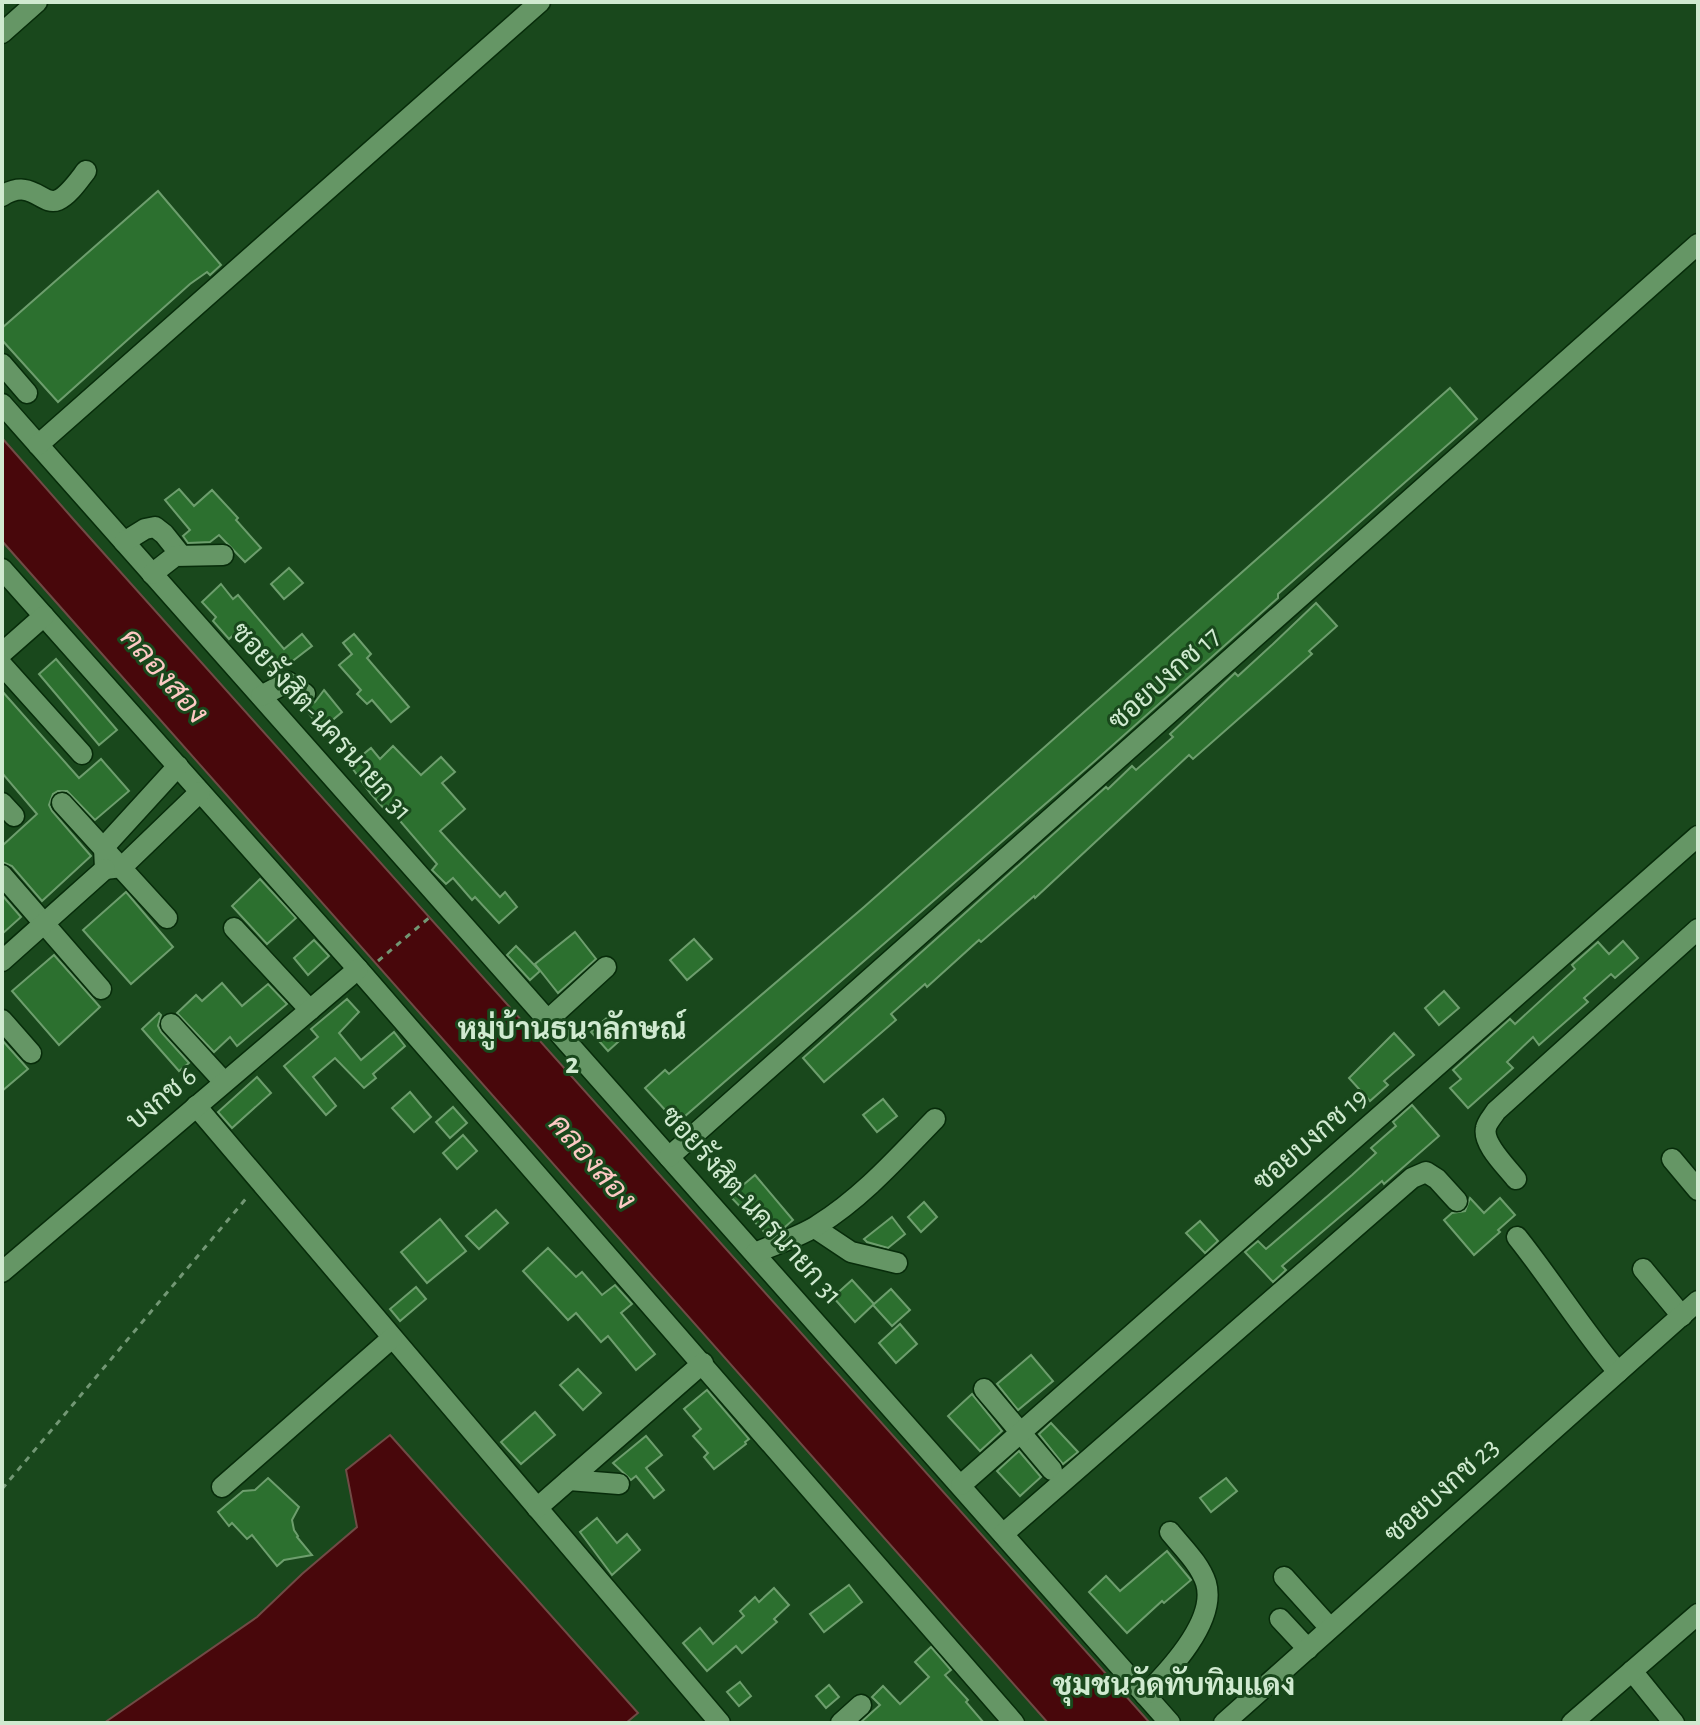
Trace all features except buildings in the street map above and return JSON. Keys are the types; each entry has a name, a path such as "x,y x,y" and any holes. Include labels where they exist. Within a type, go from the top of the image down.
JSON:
{"street":[{"path":"2,33 37,2"},
{"path":"38,445 540,2"},
{"path":"2,196 21,189 51,201 58,200 86,171"},
{"name":"ซอยบงกช 17","path":"669,1157 1698,244"},
{"path":"2,364 27,393"},
{"name":"ซอยรังสิต-นครนายก 31","path":"2,404 1170,1723"},
{"path":"124,542 145,529 155,527 180,554 223,555"},
{"path":"152,574 180,554"},
{"path":"2,569 200,792 365,968 703,1363 997,1714 1014,1723"},
{"path":"2,653 44,616"},
{"path":"2,665 82,754"},
{"path":"261,696 288,682 305,694"},
{"path":"104,847 178,766"},
{"path":"2,961 200,792"},
{"path":"62,803 104,847 114,868 167,918"},
{"name":"ซอยบงกช 19","path":"961,1485 1698,836"},
{"path":"2,875 101,989"},
{"path":"234,928 310,1010"},
{"path":"1516,1179 1486,1135 1486,1126 1496,1111 1698,929"},
{"path":"548,1020 606,967"},
{"name":"บงกช 6","path":"2,1272 224,1082 365,968"},
{"path":"2,1020 31,1053"},
{"path":"171,1024 224,1082"},
{"path":"196,1106 720,1723"},
{"path":"755,1253 815,1228 870,1185 935,1119"},
{"path":"1672,1159 1698,1190"},
{"path":"1003,1534 1412,1178 1426,1172 1437,1179 1457,1201"},
{"path":"815,1228 851,1252 897,1263"},
{"path":"1517,1237 1588,1336 1618,1372"},
{"path":"1643,1269 1682,1316"},
{"name":"ซอยบงกช 23","path":"1224,1723 1698,1301"},
{"path":"222,1487 392,1338"},
{"path":"537,1508 703,1363"},
{"path":"984,1389 1052,1470"},
{"path":"569,1480 619,1484"},
{"path":"1145,1695 1182,1654 1208,1601 1201,1571 1170,1532"},
{"path":"1284,1577 1330,1628"},
{"path":"1280,1619 1308,1649"},
{"path":"1572,1723 1695,1622"},
{"path":"1632,1671 1674,1723"},
{"path":"841,1723 861,1705"}],"path":[{"path":"365,968 433,914"},
{"path":"2,1489 260,1182"}],"water":[{"name":"คลองสอง","path":"2,438 1150,1723 1048,1723 2,541"},
{"path":"390,1435 638,1713 626,1723 104,1723 257,1617 357,1527 346,1470"}],"district":[{"name":"หมู่บ้านธนาลักษณ์ 2","path":"572,1047"},
{"name":"ชุมชนวัดทับทิมแดง","path":"1174,1686"}]}
